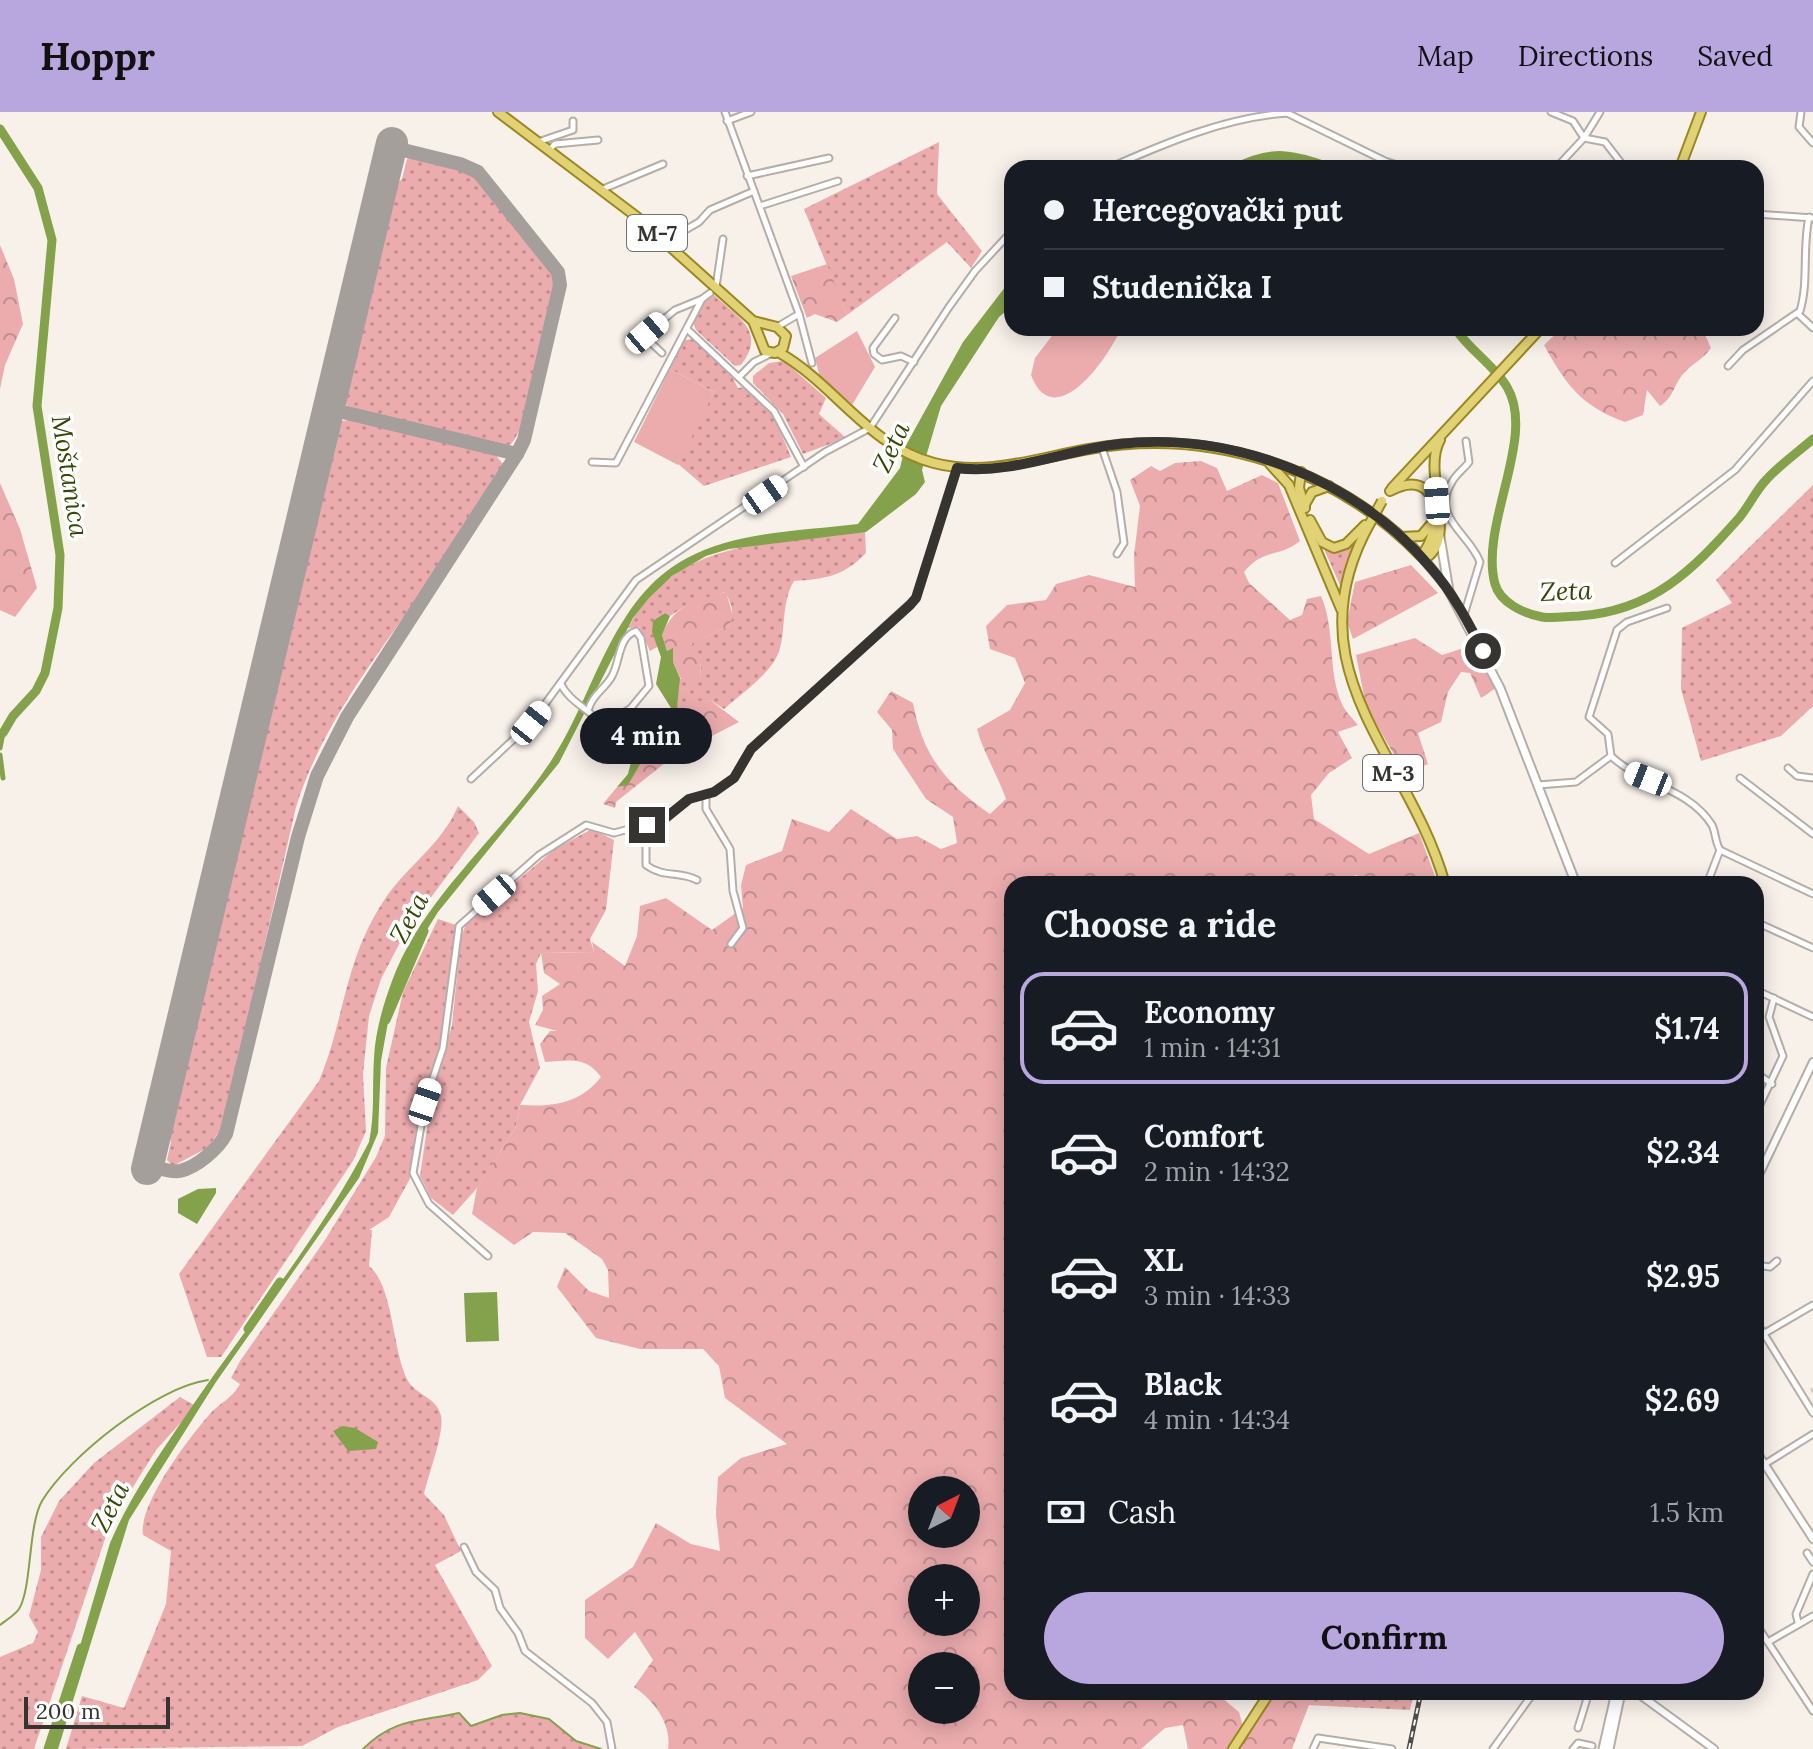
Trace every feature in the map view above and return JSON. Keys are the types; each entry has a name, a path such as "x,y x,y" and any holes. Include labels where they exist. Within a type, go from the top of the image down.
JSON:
{"main road":[{"name":"M-7","path":"498,112 603,189 666,241 713,290 753,321 773,327 785,340 797,362"},
{"path":"1683,160 1701,112"},
{"name":"M-7","path":"753,321 760,340 774,352 797,362 870,428 894,446 944,466 993,468 1102,447 1178,444 1266,460 1329,486 1384,523 1422,558"},
{"path":"760,340 773,327"},
{"name":"M-3","path":"1442,876 1425,832 1361,710 1347,660 1343,613 1350,569 1382,501 1533,336"},
{"path":"774,352 785,340"},
{"path":"1449,591 1440,537 1435,452 1456,417"},
{"path":"1266,460 1289,485 1343,613"},
{"path":"1289,485 1301,472"},
{"path":"1301,472 1299,488 1304,506 1319,537 1329,547 1345,545 1370,523"},
{"path":"1390,491 1409,482 1422,485 1431,496 1434,538 1422,558"},
{"path":"1304,506 1312,492 1329,486"},
{"path":"1401,537 1423,535 1434,521"},
{"path":"1422,558 1435,550 1440,537"},
{"path":"1422,558 1464,615 1500,688 1573,876"},
{"path":"1233,1749 1265,1700"},
{"path":"1606,1749 1616,1700"}],"street":[{"path":"725,112 799,314 812,363"},
{"path":"727,121 751,112"},
{"path":"1551,112 1573,121 1584,138 1605,142 1619,160"},
{"path":"1563,160 1584,138 1600,112"},
{"path":"1801,112 1799,127 1813,143"},
{"path":"1129,160 1183,138 1262,114 1287,113 1389,160"},
{"path":"538,142 545,137 573,130 573,121"},
{"path":"549,150 555,144 598,140"},
{"path":"747,176 829,158"},
{"path":"603,189 663,164"},
{"path":"760,206 838,181"},
{"path":"666,241 699,222 710,210 754,191"},
{"path":"1728,366 1743,350 1798,314 1806,280 1811,218 1764,215"},
{"path":"662,353 647,339 647,333 675,310 702,299 713,290 723,239"},
{"path":"471,779 518,737 636,580 804,467 870,428 975,271 1004,240"},
{"path":"592,462 616,463 702,299"},
{"path":"773,327 799,314"},
{"path":"1798,314 1813,328"},
{"path":"895,318 873,348 874,354 882,360 901,356 914,362"},
{"path":"785,340 791,320"},
{"path":"687,329 774,411 804,467"},
{"path":"754,362 760,340"},
{"path":"739,377 754,362 774,352"},
{"path":"1615,563 1735,470 1813,381"},
{"path":"1464,615 1480,562 1449,519 1445,503 1452,482 1469,462 1466,441"},
{"path":"1102,447 1106,467 1117,492 1124,543 1117,554"},
{"path":"697,880 686,874 672,876 646,865 646,840 663,820 689,799 706,794 734,778 751,749 916,598 957,468"},
{"path":"1667,608 1627,622 1617,630 1589,717 1608,734 1611,756 1625,770 1670,788 1710,823 1720,850 1710,876"},
{"path":"560,684 604,725 636,704 648,689 650,678 641,638 636,631 628,635 617,656 613,676 599,690 589,708"},
{"path":"1537,785 1576,782 1611,756"},
{"path":"1788,768 1797,776 1813,778"},
{"path":"1740,778 1813,834"},
{"path":"706,794 706,809 730,849 733,891 743,928 731,944"},
{"path":"488,1256 429,1204 413,1173 425,1103 443,1048 459,926 539,855 586,825 614,833 663,820"},
{"path":"1720,850 1813,894"},
{"path":"1764,926 1813,948"},
{"path":"1765,994 1813,1017"},
{"path":"1764,1098 1783,1056 1769,1017 1774,998"},
{"path":"1764,1163 1813,1062"},
{"path":"1764,1078 1772,1084"},
{"path":"1764,1266 1770,1267 1777,1261"},
{"path":"1813,1305 1765,1333 1813,1413"},
{"path":"1802,1396 1811,1391"},
{"path":"1813,1434 1765,1464 1813,1539"},
{"path":"464,1547 476,1572 495,1590 500,1608 518,1633 525,1651 592,1703 607,1722 612,1749"},
{"path":"1807,1553 1813,1562"},
{"path":"1798,1622 1796,1614 1813,1574"},
{"path":"1768,1642 1813,1616"},
{"path":"1764,1636 1810,1702 1813,1711"},
{"path":"1493,1749 1528,1700"},
{"path":"1578,1728 1587,1700"},
{"path":"1647,1700 1714,1749"},
{"path":"1313,1749 1318,1738 1388,1749"},
{"path":"1573,1749 1577,1743 1592,1746"}],"green space":[{"path":"939,142 937,194 982,251 971,268 947,242 847,315 804,209"},
{"path":"413,157 461,170 480,180 554,274 555,286 531,396 517,435 510,445 349,408 344,402 394,186 402,179 407,159"},
{"path":"0,245 14,279 23,324 5,365 0,389"},
{"path":"827,264 847,315 837,322 815,314 807,318 791,276"},
{"path":"714,295 740,318 750,334 751,343 741,365 735,366 696,330 693,322 704,299"},
{"path":"857,331 875,367 852,405 820,378 815,358"},
{"path":"1052,336 1117,336 1094,371 1067,394 1053,397 1041,392 1031,375 1035,358"},
{"path":"1554,336 1706,336 1711,348 1683,374 1665,402 1660,406 1647,390 1643,415 1625,422 1597,409 1576,392 1544,345"},
{"path":"693,339 730,373 738,388 745,387 773,414 791,457 704,486 677,463 714,392 670,369 685,340"},
{"path":"784,361 826,398 819,414 846,438 803,454 783,414 753,383 753,376 769,363"},
{"path":"670,369 714,392 678,465 634,442"},
{"path":"349,420 495,454 503,464 474,517 344,704 309,772 296,807 223,1127 207,1148 173,1166 167,1160 171,1142 167,1130 336,427 342,421"},
{"path":"1201,461 1217,468 1227,491 1262,475 1278,483 1300,541 1258,559 1244,572 1249,583 1290,620 1302,615 1307,599 1321,596 1326,609 1337,691 1343,707 1358,725 1338,732 1352,758 1329,773 1311,795 1314,819 1369,854 1419,833 1435,876 1004,876 1004,1700 1225,1700 1239,1712 1244,1730 1264,1700 1311,1700 1292,1749 1188,1749 1183,1725 1165,1728 1141,1749 668,1749 667,1730 660,1713 634,1687 653,1660 635,1632 608,1659 585,1638 585,1600 633,1567 656,1523 691,1544 720,1551 716,1515 718,1477 741,1458 787,1444 725,1398 719,1366 703,1349 640,1349 596,1338 557,1287 565,1267 589,1291 609,1298 608,1270 602,1259 565,1233 533,1232 514,1245 472,1214 477,1188 516,1127 520,1105 565,1102 584,1093 601,1077 583,1062 545,1062 540,1044 550,1031 557,1031 535,1025 543,1010 542,996 560,984 544,973 541,953 594,952 592,942 625,966 637,936 640,906 666,898 712,930 743,908 741,885 746,865 782,851 792,819 829,832 851,809 897,839 917,836 941,849 957,843 953,817 926,799 893,749 892,730 877,712 891,691 913,703 923,739 939,767 961,791 990,814 1006,799 977,729 1010,710 1025,683 1015,658 990,649 986,626 1007,605 1046,600 1056,584 1089,575 1135,587 1134,555 1140,506 1130,480 1151,466 1160,471 1175,463"},
{"path":"0,483 20,529 37,588 15,617 0,610"},
{"path":"1813,485 1813,706 1781,736 1701,761 1681,689 1682,628 1732,603 1716,580"},
{"path":"1297,488 1320,536 1331,547 1361,534 1343,592"},
{"path":"865,532 866,553 858,561 834,575 794,581 789,590 779,652 764,674 724,709 710,700 676,717 679,679 700,678 701,663 690,649 692,643 729,626 731,605 725,592 687,605 670,616 664,613 652,631 659,646 650,651 639,627 628,628 647,599 670,578 697,562 725,552 756,544"},
{"path":"1411,565 1438,593 1353,639 1347,622 1355,582"},
{"path":"726,592 733,616 729,626 691,644 691,649 701,662 700,679 681,679 673,662 673,649 667,651 662,635 667,625 687,605"},
{"path":"1415,638 1442,655 1473,645 1496,688 1481,698 1470,673 1461,672 1448,692 1441,722 1418,733 1428,764 1405,774 1366,706 1356,655"},
{"path":"710,700 739,722 675,755 616,802 615,808 603,804 617,787 628,784 646,754 679,732 682,722 676,717 697,701"},
{"path":"458,806 474,822 479,833 406,931 381,979 369,1016 363,1074 366,1131 353,1161 221,1357 207,1357 179,1274 319,1081 352,968 370,924 392,889 443,833"},
{"path":"592,829 614,840 606,910 590,939 594,952 541,953 536,964 538,991 529,1022 540,1068 520,1105 516,1127 478,1187 453,1215 431,1198 420,1176 431,1101 452,1025 461,937 466,924 555,849"},
{"path":"438,919 459,926 443,1049 425,1103 413,1173 389,1217 369,1230 372,1230 369,1266 383,1288 408,1381 435,1404 441,1416 438,1443 424,1494 444,1515 461,1551 435,1565 492,1666 478,1680 338,1727 302,1746 66,1749 82,1696 124,1708 166,1604 171,1551 143,1535 148,1507 156,1490 200,1426 237,1389 240,1384 231,1378 240,1361 325,1240 376,1157 385,1136 386,1068 403,992"},
{"path":"180,1397 196,1406 156,1450 110,1524 34,1749 0,1749 0,1657 33,1643 38,1632 29,1616 41,1570 41,1537 59,1501 94,1463"},
{"path":"1309,1700 1412,1700 1410,1710 1306,1705"},
{"path":"520,1713 549,1719 576,1741 601,1749 363,1749 385,1732 407,1723 458,1714 472,1726 503,1715"}],"shaded area":[{"path":"1004,288 1004,313 941,406 922,470 925,482 916,494 866,532 729,549 706,556 672,576 633,618 559,763 438,912 413,952 392,1000 381,1061 378,1133 359,1178 216,1382 129,1520 58,1749 50,1749 110,1543 125,1512 178,1427 326,1216 369,1142 380,1019 392,981 423,921 551,761 622,622 640,597 661,576 706,549 748,537 858,524 900,468 905,447 963,342"},
{"path":"665,613 670,616 662,635 667,651 673,648 673,662 680,678 676,717 685,727 646,754 628,785 617,787 628,774 632,758 627,751 667,721 671,708 656,684 661,657 652,632 653,621"},
{"path":"216,1188 197,1224 178,1213 178,1199 198,1189"},
{"path":"497,1292 499,1341 466,1342 464,1293"},
{"path":"343,1426 355,1428 378,1442 376,1449 348,1451 333,1431"}],"waterway":[{"name":"Moštanica","path":"0,129 38,188 52,240 37,406 60,555 58,608 45,673 36,691 13,716 3,733"},
{"name":"Zeta","path":"1255,160 1272,156 1308,160"},
{"name":"Zeta","path":"1461,336 1507,387 1514,407 1516,431 1494,535 1492,561 1495,584 1502,597 1535,616 1556,618 1605,613 1649,597 1669,585 1722,537 1772,474 1813,439"},
{"path":"0,748 3,733"},
{"path":"0,755 3,778"},
{"name":"Zeta","path":"386,1020 424,931"},
{"name":"Zeta","path":"248,1329 280,1282"},
{"path":"0,1625 17,1611 23,1599 34,1525 42,1501 55,1483 93,1445 140,1409 187,1385 208,1380"},
{"name":"Zeta","path":"48,1749 81,1648"},
{"path":"363,1749 396,1726 459,1713 471,1726 502,1715 520,1713 549,1719 576,1741 601,1749"}],"taxiway":[{"path":"147,1165 172,1171 187,1169 206,1157 226,1134 298,837 317,776 347,717 524,440 560,285 558,272 478,172 460,164 391,147"},
{"path":"330,409 517,454"}],"runway":[{"path":"147,1169 392,143"}],"railway":[{"path":"1409,1749 1419,1700"}],"route":[{"path":"647,825 663,820 689,799 714,792 734,778 751,749 910,605 916,598 957,468 993,468 1110,445 1145,442 1200,446 1288,467 1345,495 1412,547 1449,591 1483,651"}]}
